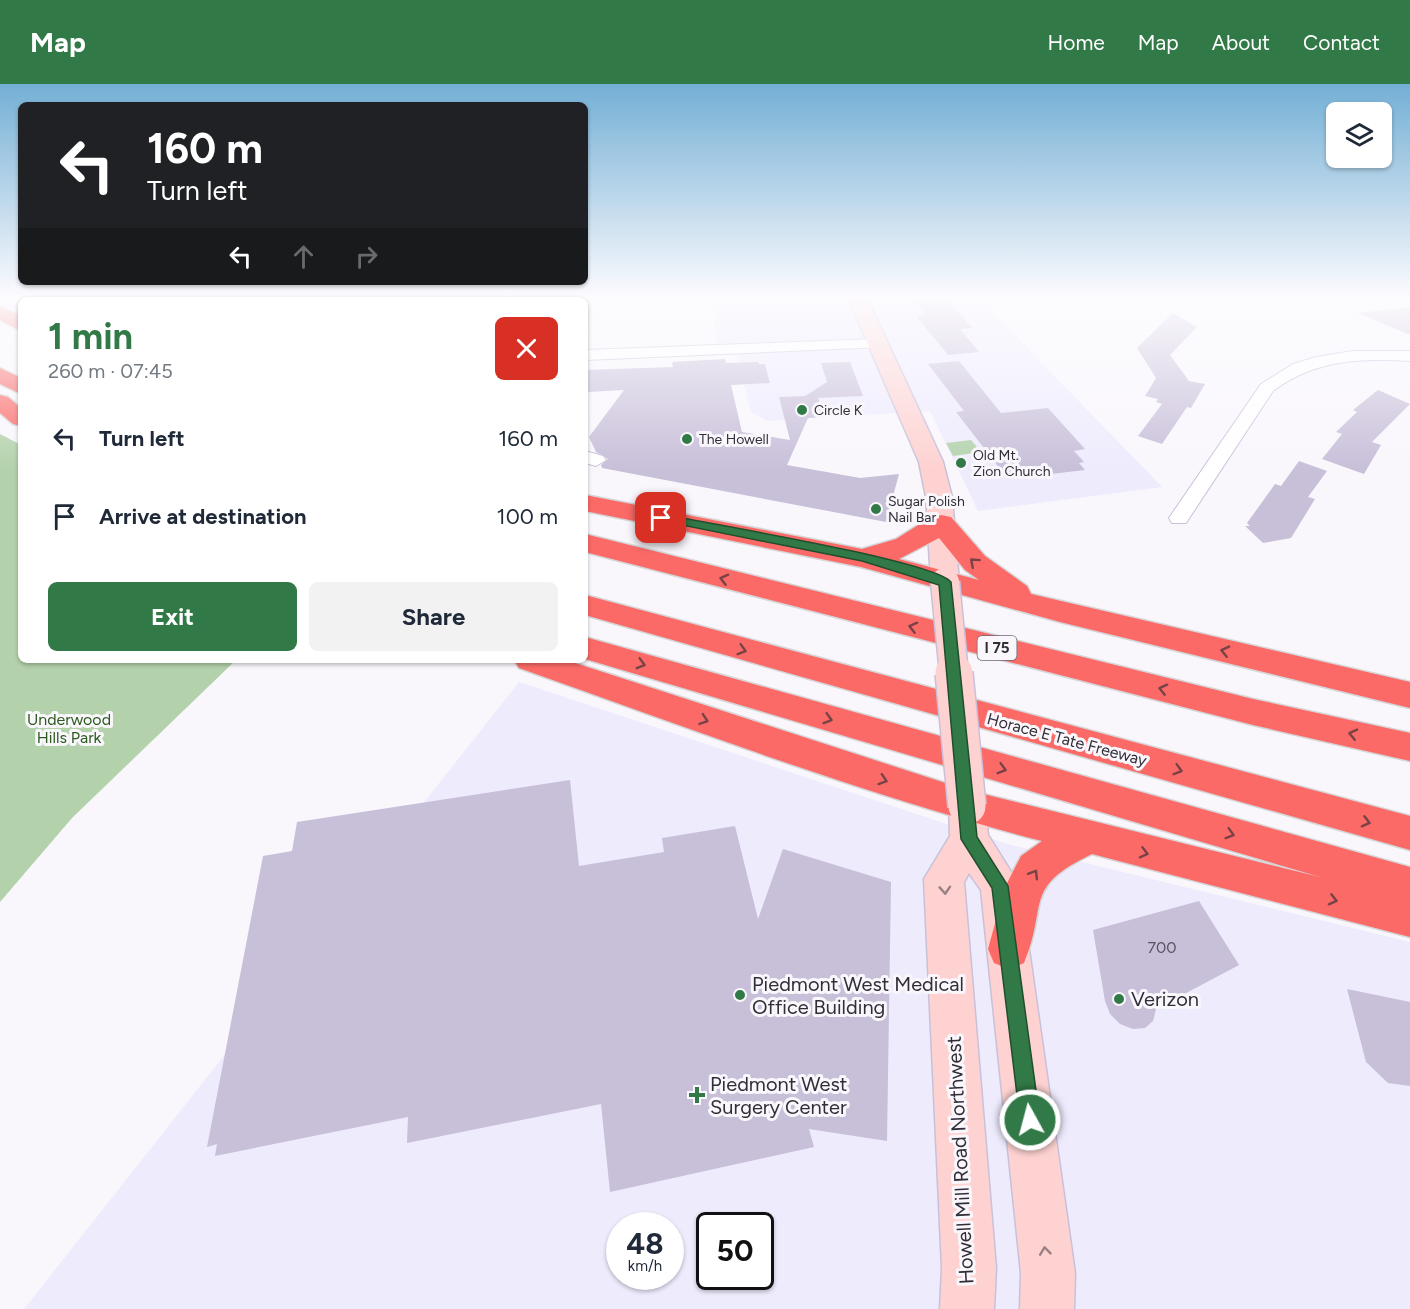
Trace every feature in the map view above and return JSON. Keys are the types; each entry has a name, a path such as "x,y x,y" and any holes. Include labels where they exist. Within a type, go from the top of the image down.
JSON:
{"highway":[{"path":"0,375 18,385"},
{"path":"0,402 18,417"},
{"path":"588,504 862,558 1060,612 1410,694"},
{"path":"862,558 898,551 923,538 941,523 962,551 992,577 1027,598 1060,612"},
{"name":"I 75","path":"588,544 1253,712 1410,747"},
{"name":"Horace E Tate Freeway","path":"588,606 1410,833"},
{"path":"588,649 1410,885"},
{"path":"539,663 770,743 968,823 1088,838 1410,918"},
{"path":"1009,949 1019,903 1035,869 1048,858 1088,838"}],"main road":[{"path":"883,355 931,462 941,523 968,823 1000,886 1048,1273 1047,1309"},
{"name":"Howell Mill Road Northwest","path":"967,1309 969,1268 944,879 968,823"}],"street":[{"path":"1179,518 1267,388 1276,379 1320,360 1359,355"},
{"path":"1368,355 1410,356"}],"shaded area":[{"path":"736,355 1034,355 1162,487 978,511 930,411 767,421 751,412"},
{"path":"519,682 1004,843 1410,942 1410,1309 24,1309"}],"green space":[{"name":"Underwood Hills Park","path":"0,434 18,443 18,663 233,663 72,818 0,902"},
{"path":"971,440 981,452 953,456 946,443"}],"building":[{"path":"1142,355 1170,355 1189,381 1205,384 1191,408 1187,407 1162,444 1138,436 1162,404 1156,402 1158,399 1145,396 1156,378"},
{"name":"The Howell","path":"725,359 726,363 758,362 765,364 770,383 731,385 742,432 790,440 779,397 805,396 827,382 821,363 850,362 863,396 818,398 825,417 808,418 787,465 860,478 899,474 886,522 602,468 601,465 608,459 596,452 589,437 624,390 588,392 588,370 673,367 672,362"},
{"path":"959,361 1001,413 1048,408 1085,449 1074,451 1084,462 1079,463 1085,470 1008,479 956,412 964,411 928,364"},
{"path":"1378,390 1410,404 1372,442 1381,445 1364,474 1322,459 1342,434 1336,432 1357,412 1353,410"},
{"path":"1299,461 1327,471 1308,497 1315,499 1291,538 1263,543 1245,526 1250,526 1247,523 1275,484 1281,486"},
{"path":"570,780 579,866 664,852 662,838 735,826 758,919 783,849 891,882 887,1141 809,1129 814,1147 610,1192 601,1104 407,1143 408,1117 215,1156 217,1144 207,1147 263,856 292,851 297,822"},
{"path":"1199,901 1239,965 1156,1009 1153,1021 1145,1028 1133,1029 1120,1024 1110,1014 1105,1001 1093,930"},
{"path":"1347,989 1410,1002 1410,1086 1388,1083 1366,1062"}],"place":[{"name":"Circle K","path":"802,410"},
{"name":"The Howell","path":"687,439"},
{"name":"Old Mt. Zion Church","path":"961,463"},
{"name":"Sugar Polish Nail Bar","path":"876,509"},
{"name":"Piedmont West Medical Office Building","path":"740,995"},
{"name":"Verizon","path":"1119,999"},
{"name":"Piedmont West Surgery Center","path":"697,1095"}],"route":[{"path":"661,518 862,558 945,582 969,839 1000,886 1030,1120"}]}
